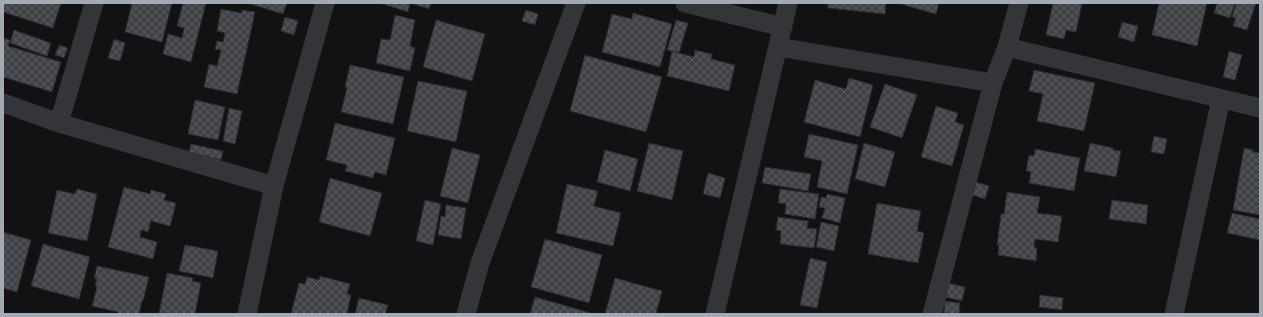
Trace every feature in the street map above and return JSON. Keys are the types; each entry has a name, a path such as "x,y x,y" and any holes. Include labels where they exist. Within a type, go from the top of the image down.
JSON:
{"street":[{"path":"59,124 94,3"},
{"path":"246,314 274,186 325,3"},
{"path":"466,314 480,263 576,3"},
{"path":"685,3 783,27"},
{"path":"715,314 788,3"},
{"path":"932,314 993,83 1007,47 1019,3"},
{"path":"778,47 993,83"},
{"path":"1007,47 1260,108"},
{"path":"1174,314 1221,99"},
{"path":"3,103 59,124 274,186"}],"building":[{"path":"3,3 61,3 53,28 3,12"},
{"path":"132,3 172,3 162,42 125,32"},
{"path":"183,3 206,3 191,62 163,54 168,34 182,38 184,28 177,26"},
{"path":"247,3 287,3 283,14"},
{"path":"380,3 410,3 408,12"},
{"path":"410,3 431,3 429,9"},
{"path":"828,3 886,3 885,14 828,8"},
{"path":"897,3 939,3 936,14"},
{"path":"1053,3 1082,3 1076,32 1066,30 1064,39 1046,35"},
{"path":"1159,3 1207,3 1197,46 1152,35"},
{"path":"1217,3 1235,3 1230,18 1214,13"},
{"path":"1236,3 1256,3 1247,30 1233,26 1236,18 1232,17"},
{"path":"221,9 242,13 242,10 255,12 237,94 204,87 209,64 217,66 221,50 215,49 217,41 223,42 225,33 217,31"},
{"path":"526,10 538,14 535,25 522,21"},
{"path":"633,13 672,24 660,67 602,52 612,14 632,19"},
{"path":"395,15 415,20 410,46 415,48 410,71 376,63 381,39 390,40"},
{"path":"285,17 298,21 294,35 281,31"},
{"path":"436,20 485,34 472,81 423,67"},
{"path":"676,20 688,23 679,53 667,50"},
{"path":"1122,22 1138,26 1134,42 1118,37"},
{"path":"14,30 51,43 47,56 10,43"},
{"path":"3,38 10,40 8,46 61,62 52,92 3,77"},
{"path":"114,39 125,43 120,61 108,58"},
{"path":"59,45 68,48 64,58 55,55"},
{"path":"695,50 712,54 711,59 735,65 729,91 667,76 672,51 694,57"},
{"path":"1229,51 1242,55 1235,80 1223,77"},
{"path":"585,55 662,77 646,132 570,111"},
{"path":"350,65 404,77 393,124 341,112 347,88 345,87"},
{"path":"1034,70 1095,83 1084,131 1037,121 1043,94 1029,91"},
{"path":"849,78 873,85 860,137 804,122 815,80 846,89"},
{"path":"418,81 467,91 456,142 407,131"},
{"path":"885,84 917,95 902,138 870,127"},
{"path":"195,100 225,107 218,140 188,134"},
{"path":"936,106 958,113 955,122 964,125 952,166 921,157"},
{"path":"229,108 242,111 235,144 223,141"},
{"path":"335,123 395,138 386,175 375,172 373,178 345,171 347,165 326,160"},
{"path":"809,134 858,145 847,194 817,187 822,161 804,157"},
{"path":"1154,136 1167,139 1164,154 1151,152"},
{"path":"649,143 683,151 672,200 637,191"},
{"path":"864,143 895,152 885,187 855,179"},
{"path":"1090,143 1121,151 1116,177 1084,171"},
{"path":"191,144 223,151 221,160 189,152"},
{"path":"452,148 480,155 468,203 440,196"},
{"path":"1244,148 1260,153 1260,215 1233,210"},
{"path":"1035,149 1080,158 1074,191 1029,183 1031,172 1026,171 1029,155 1034,156"},
{"path":"605,150 638,159 630,191 597,182"},
{"path":"765,167 811,174 808,191 762,183"},
{"path":"708,173 725,178 720,198 703,194"},
{"path":"330,178 382,193 370,236 319,222"},
{"path":"976,182 989,186 985,199 972,195"},
{"path":"567,184 598,191 594,206 621,213 613,246 556,233"},
{"path":"124,187 150,194 151,190 166,194 164,200 176,203 170,226 151,221 148,232 141,230 140,237 157,242 153,259 108,247"},
{"path":"77,189 97,194 87,241 48,233 57,190 75,194"},
{"path":"780,189 819,194 815,219 785,214 786,204 778,203"},
{"path":"1007,192 1040,197 1037,213 1062,216 1058,242 1035,239 1034,247 1037,248 1036,261 998,255 999,245 997,245 1001,214 1004,214"},
{"path":"827,194 845,198 840,223 822,218 825,208 819,207 821,197 826,198"},
{"path":"425,200 441,204 433,245 416,241"},
{"path":"1112,200 1148,205 1146,224 1109,219"},
{"path":"877,203 921,211 917,231 924,233 918,263 868,254"},
{"path":"446,205 466,208 461,239 438,235 441,216 445,217"},
{"path":"1232,213 1260,219 1260,240 1227,233"},
{"path":"778,217 808,221 807,228 817,229 814,248 780,244 781,231 776,230"},
{"path":"821,222 839,226 834,251 816,247"},
{"path":"3,232 31,240 17,292 3,288"},
{"path":"545,239 602,255 589,303 531,287"},
{"path":"43,244 90,257 79,299 31,286"},
{"path":"185,245 218,251 213,278 179,271"},
{"path":"810,258 827,262 817,308 800,305"},
{"path":"97,266 149,277 139,314 117,314 118,312 92,306 97,287 95,286 97,278 94,278"},
{"path":"167,273 193,278 192,281 201,283 195,314 159,313"},
{"path":"320,276 350,284 347,294 351,295 347,314 291,314 299,283 305,284 307,277 319,280"},
{"path":"615,278 662,291 656,314 605,314"},
{"path":"948,283 965,287 962,301 945,297"},
{"path":"1040,295 1063,298 1062,310 1039,307"},
{"path":"535,297 591,313 591,314 530,314"},
{"path":"359,298 388,305 385,314 355,314"},
{"path":"945,301 960,303 959,314 944,313"}]}
